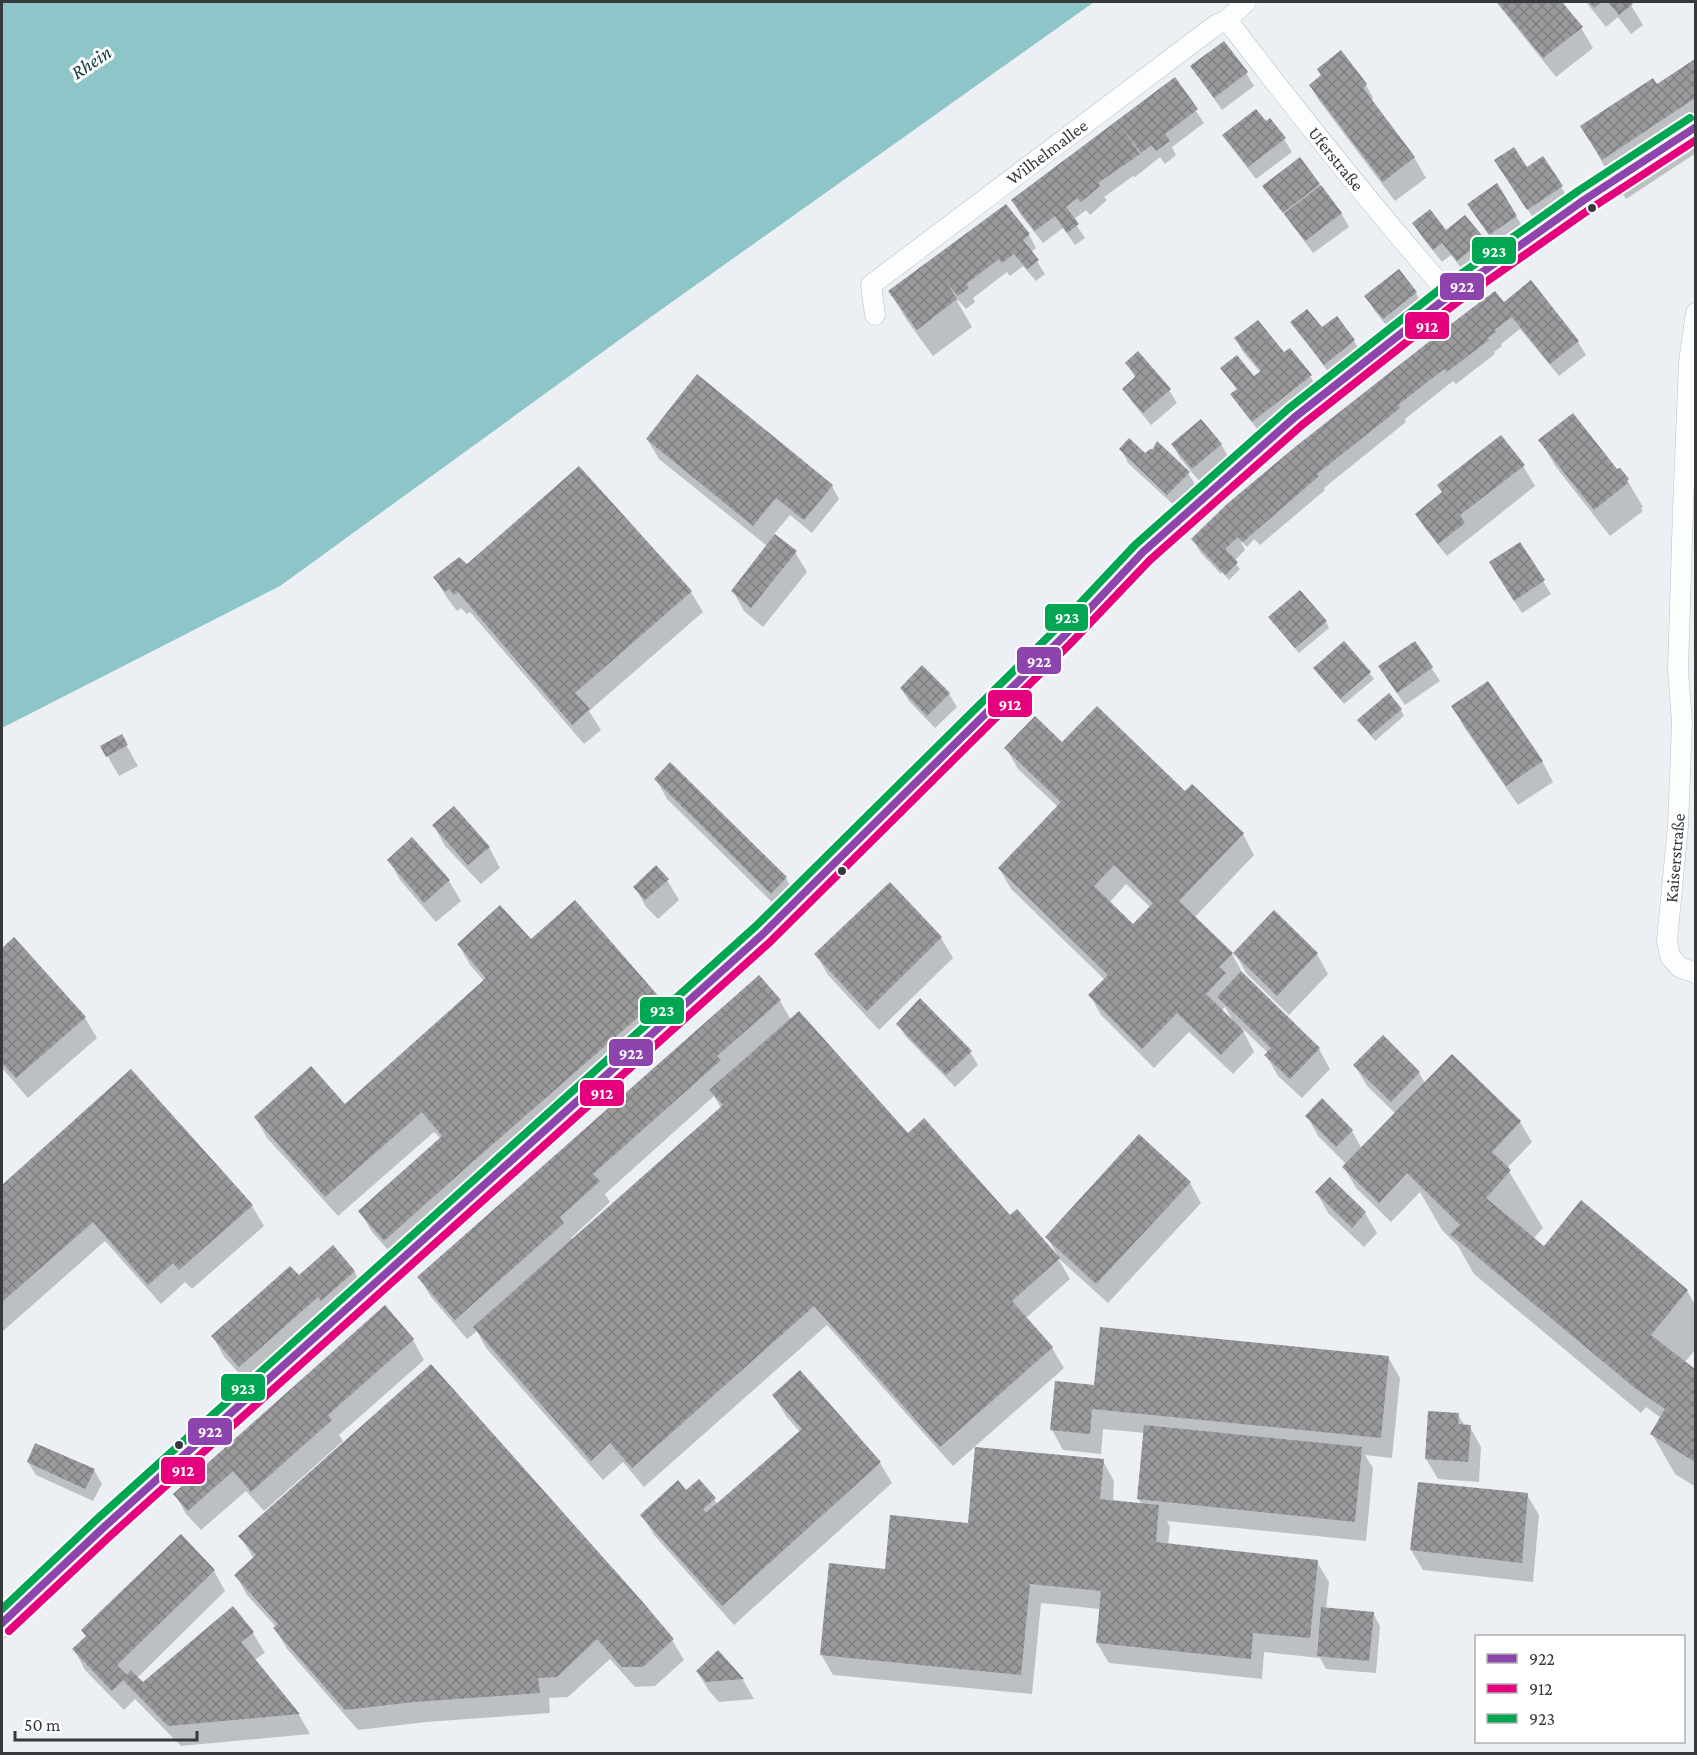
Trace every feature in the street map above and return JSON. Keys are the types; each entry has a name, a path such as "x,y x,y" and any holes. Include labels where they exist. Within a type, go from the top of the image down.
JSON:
{"main road":[{"path":"2,1623 103,1528 763,934 1063,637 1143,552 1295,417 1450,295 1584,200 1695,127"}],"street":[{"name":"Wilhelmallee","path":"874,315 871,285 1216,25 1227,20 1246,2"},
{"name":"Uferstraße","path":"1227,20 1407,246 1450,295"},
{"name":"Kaiserstraße","path":"1687,970 1670,956 1667,940 1689,723 1678,670 1689,509 1689,363 1695,313"}],"water":[{"name":"Rhein","path":"2,2 1094,2 655,314 280,586 2,728"}],"building":[{"path":"1497,2 1562,2 1583,27 1543,58"},
{"path":"1589,2 1602,2 1594,8"},
{"path":"1608,2 1631,2 1633,4 1619,15"},
{"path":"1224,41 1248,72 1214,98 1190,66"},
{"path":"1341,50 1367,84 1363,88 1415,157 1383,182 1309,85 1321,75 1317,69"},
{"path":"1695,59 1695,98 1602,160 1580,126 1653,78 1657,84"},
{"path":"1175,77 1198,109 1165,134 1170,141 1156,151 1151,145 1141,153 1119,123 1140,154 1098,183 1100,186 1081,202 1077,198 1066,207 1079,224 1067,233 1055,216 1035,231 1011,200"},
{"path":"1256,109 1266,121 1270,118 1286,138 1248,167 1222,135"},
{"path":"1514,147 1527,167 1543,156 1563,186 1527,210 1494,160"},
{"path":"1300,157 1320,184 1283,213 1262,186"},
{"path":"1497,183 1517,216 1489,235 1467,204"},
{"path":"1321,185 1342,213 1305,241 1284,214"},
{"path":"1006,204 1030,234 1023,240 1039,260 1027,269 1014,254 1002,263 999,259 966,284 969,288 958,296 947,284 957,299 917,330 888,291"},
{"path":"1430,209 1446,230 1465,215 1485,239 1457,261 1442,243 1433,250 1412,223"},
{"path":"1399,269 1417,292 1383,319 1364,296"},
{"path":"1531,280 1579,341 1550,364 1512,317 1494,330 1496,332 1487,338 1489,340 1447,372 1444,369 1398,405 1400,408 1317,474 1319,476 1243,542 1238,537 1225,549 1238,562 1225,575 1191,539 1227,504 1295,447 1468,311 1495,291 1504,302"},
{"path":"1307,309 1322,327 1337,316 1355,340 1324,365 1290,322"},
{"path":"1258,320 1284,352 1290,348 1312,375 1252,422 1230,394 1237,389 1220,368 1237,355 1254,376 1261,371 1234,338"},
{"path":"1138,351 1171,389 1143,413 1122,389 1136,376 1125,363"},
{"path":"697,374 833,485 804,520 776,498 753,526 646,439"},
{"path":"1573,413 1617,469 1620,468 1629,479 1628,483 1594,510 1538,440"},
{"path":"1201,419 1222,444 1192,469 1171,444"},
{"path":"1501,435 1525,465 1460,515 1465,523 1438,544 1415,514 1442,492 1437,485"},
{"path":"1129,438 1145,453 1153,449 1157,441 1190,472 1167,495 1119,449"},
{"path":"579,466 692,591 575,693 590,709 572,725 458,592 454,595 449,589 445,592 433,577 459,557 467,564"},
{"path":"775,534 797,551 751,608 731,591"},
{"path":"1520,542 1545,580 1514,601 1489,562"},
{"path":"1300,590 1327,621 1295,648 1268,617"},
{"path":"1344,641 1371,672 1340,699 1313,668"},
{"path":"1415,641 1433,667 1397,693 1378,666"},
{"path":"922,665 950,693 927,716 900,688"},
{"path":"1488,681 1543,761 1506,786 1451,706"},
{"path":"1389,693 1402,709 1371,735 1357,720"},
{"path":"1097,706 1185,791 1192,784 1244,833 1179,901 1233,953 1219,967 1226,973 1206,994 1244,1031 1221,1055 1177,1013 1142,1049 1088,995 1108,975 998,868 1061,802 1004,748 1035,716 1062,742","holes":["1114,865 1153,903 1133,924 1094,886"]},
{"path":"122,734 128,745 106,757 100,746"},
{"path":"670,762 787,877 771,894 654,779"},
{"path":"454,806 490,847 468,865 432,825"},
{"path":"412,837 450,880 424,903 387,860"},
{"path":"656,865 669,879 645,900 633,887"},
{"path":"890,882 942,937 867,1011 814,954"},
{"path":"575,900 660,998 384,1241 358,1211 442,1136 422,1112 325,1197 254,1117 311,1066 345,1104 486,978 457,944 500,905 531,939"},
{"path":"1274,910 1318,953 1277,996 1233,953"},
{"path":"14,937 86,1017 16,1078 2,1063 2,948"},
{"path":"1241,971 1320,1048 1290,1079 1264,1055 1271,1048 1217,997"},
{"path":"759,975 781,1000 717,1056 721,1060 593,1174 600,1181 560,1217 564,1223 455,1320 417,1277"},
{"path":"920,998 972,1051 946,1075 896,1024"},
{"path":"799,1011 908,1133 924,1118 1010,1215 1017,1209 1060,1258 1012,1301 1053,1347 940,1447 814,1306 632,1468 610,1443 591,1461 473,1327 723,1105 709,1090"},
{"path":"1383,1035 1420,1072 1391,1102 1353,1065"},
{"path":"1452,1054 1521,1121 1492,1152 1511,1170 1486,1198 1544,1246 1581,1200 1688,1290 1651,1335 1695,1369 1695,1462 1650,1434 1665,1409 1636,1389 1450,1234 1460,1225 1407,1173 1379,1203 1342,1167"},
{"path":"131,1069 253,1205 179,1270 173,1263 148,1285 93,1222 2,1302 2,1185"},
{"path":"1322,1098 1353,1130 1336,1147 1305,1116"},
{"path":"1139,1134 1191,1182 1096,1284 1045,1237"},
{"path":"1330,1177 1366,1212 1352,1228 1315,1192"},
{"path":"333,1245 355,1271 321,1301 318,1297 239,1367 211,1336 290,1266 299,1275"},
{"path":"385,1305 414,1339 328,1415 332,1420 251,1492 233,1471 188,1511 173,1494"},
{"path":"1100,1327 1389,1356 1381,1438 1092,1409 1090,1434 1050,1430 1055,1381 1094,1385"},
{"path":"431,1364 674,1639 643,1667 622,1667 597,1639 557,1677 538,1678 540,1693 414,1702 345,1710 273,1628 278,1624 234,1575 256,1555 238,1536"},
{"path":"800,1370 881,1462 722,1606 640,1515 678,1480 686,1490 699,1479 716,1498 703,1509 706,1513 802,1429 772,1395"},
{"path":"1428,1411 1459,1413 1458,1424 1471,1425 1468,1462 1425,1459"},
{"path":"1144,1425 1362,1447 1355,1522 1137,1499"},
{"path":"35,1443 95,1469 85,1489 27,1462"},
{"path":"975,1447 1104,1459 1100,1499 1159,1505 1156,1542 1318,1560 1310,1638 1253,1633 1251,1659 1096,1643 1101,1591 1030,1584 1021,1675 820,1655 829,1563 885,1569 890,1515 968,1523"},
{"path":"1418,1482 1528,1493 1522,1563 1410,1550"},
{"path":"181,1534 215,1570 117,1665 127,1675 131,1670 143,1682 233,1606 254,1632 241,1642 300,1714 168,1726 123,1680 112,1691 72,1649 86,1636 81,1630"},
{"path":"1321,1607 1374,1612 1369,1661 1317,1656"},
{"path":"718,1650 744,1679 706,1682 696,1671"}],"transit line":[{"name":"923","path":"2,1609 96,1520 756,926 1055,630 1135,545 1288,409 1444,286 1578,191 1690,118"},
{"name":"922","path":"2,1623 103,1528 763,934 1063,637 1143,552 1295,417 1450,295 1584,200 1696,127"},
{"name":"912","path":"9,1631 110,1536 770,942 1070,644 1150,560 1302,425 1456,303 1590,209 1696,140"}]}
